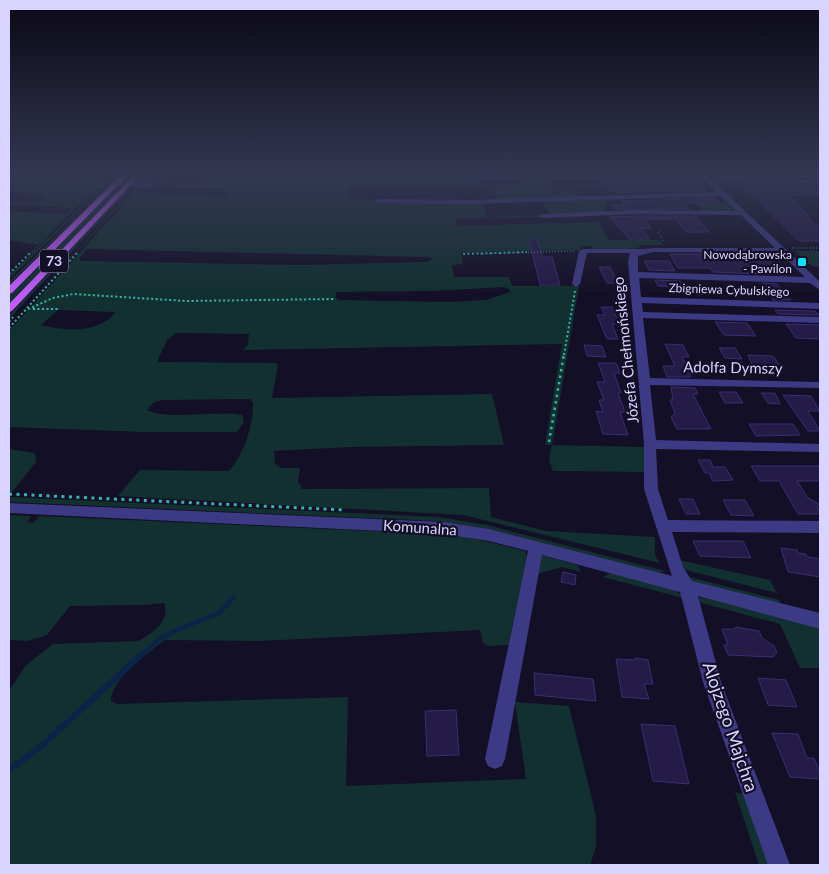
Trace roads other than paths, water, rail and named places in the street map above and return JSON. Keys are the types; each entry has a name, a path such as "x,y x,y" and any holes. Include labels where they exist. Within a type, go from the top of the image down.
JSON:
{"main road":[{"name":"73","path":"9,291 85,215"},
{"name":"73","path":"9,309 99,215"}],"street":[{"path":"542,216 571,215"},
{"path":"745,215 786,250 820,287"},
{"path":"576,284 583,251 786,250"},
{"name":"Józefa Chełmońskiego","path":"642,251 634,254 632,261 650,444 651,489 676,569 687,586"},
{"path":"634,274 812,280"},
{"name":"Zbigniewa Cybulskiego","path":"637,300 820,306"},
{"path":"638,315 820,320"},
{"name":"Adolfa Dymszy","path":"644,381 820,386"},
{"path":"650,444 820,448"},
{"name":"Komunalna","path":"9,508 444,528 489,535 820,621"},
{"path":"664,526 820,526"},
{"path":"495,760 536,547"},
{"name":"Alojzego Majchra","path":"687,586 712,682 779,865"}],"waterway":[{"path":"140,656 153,644 172,632 219,613 234,597"},
{"path":"9,770 39,748 141,655"}],"place":[{"name":"Nowodąbrowska - Pawilon","path":"802,262"}]}
